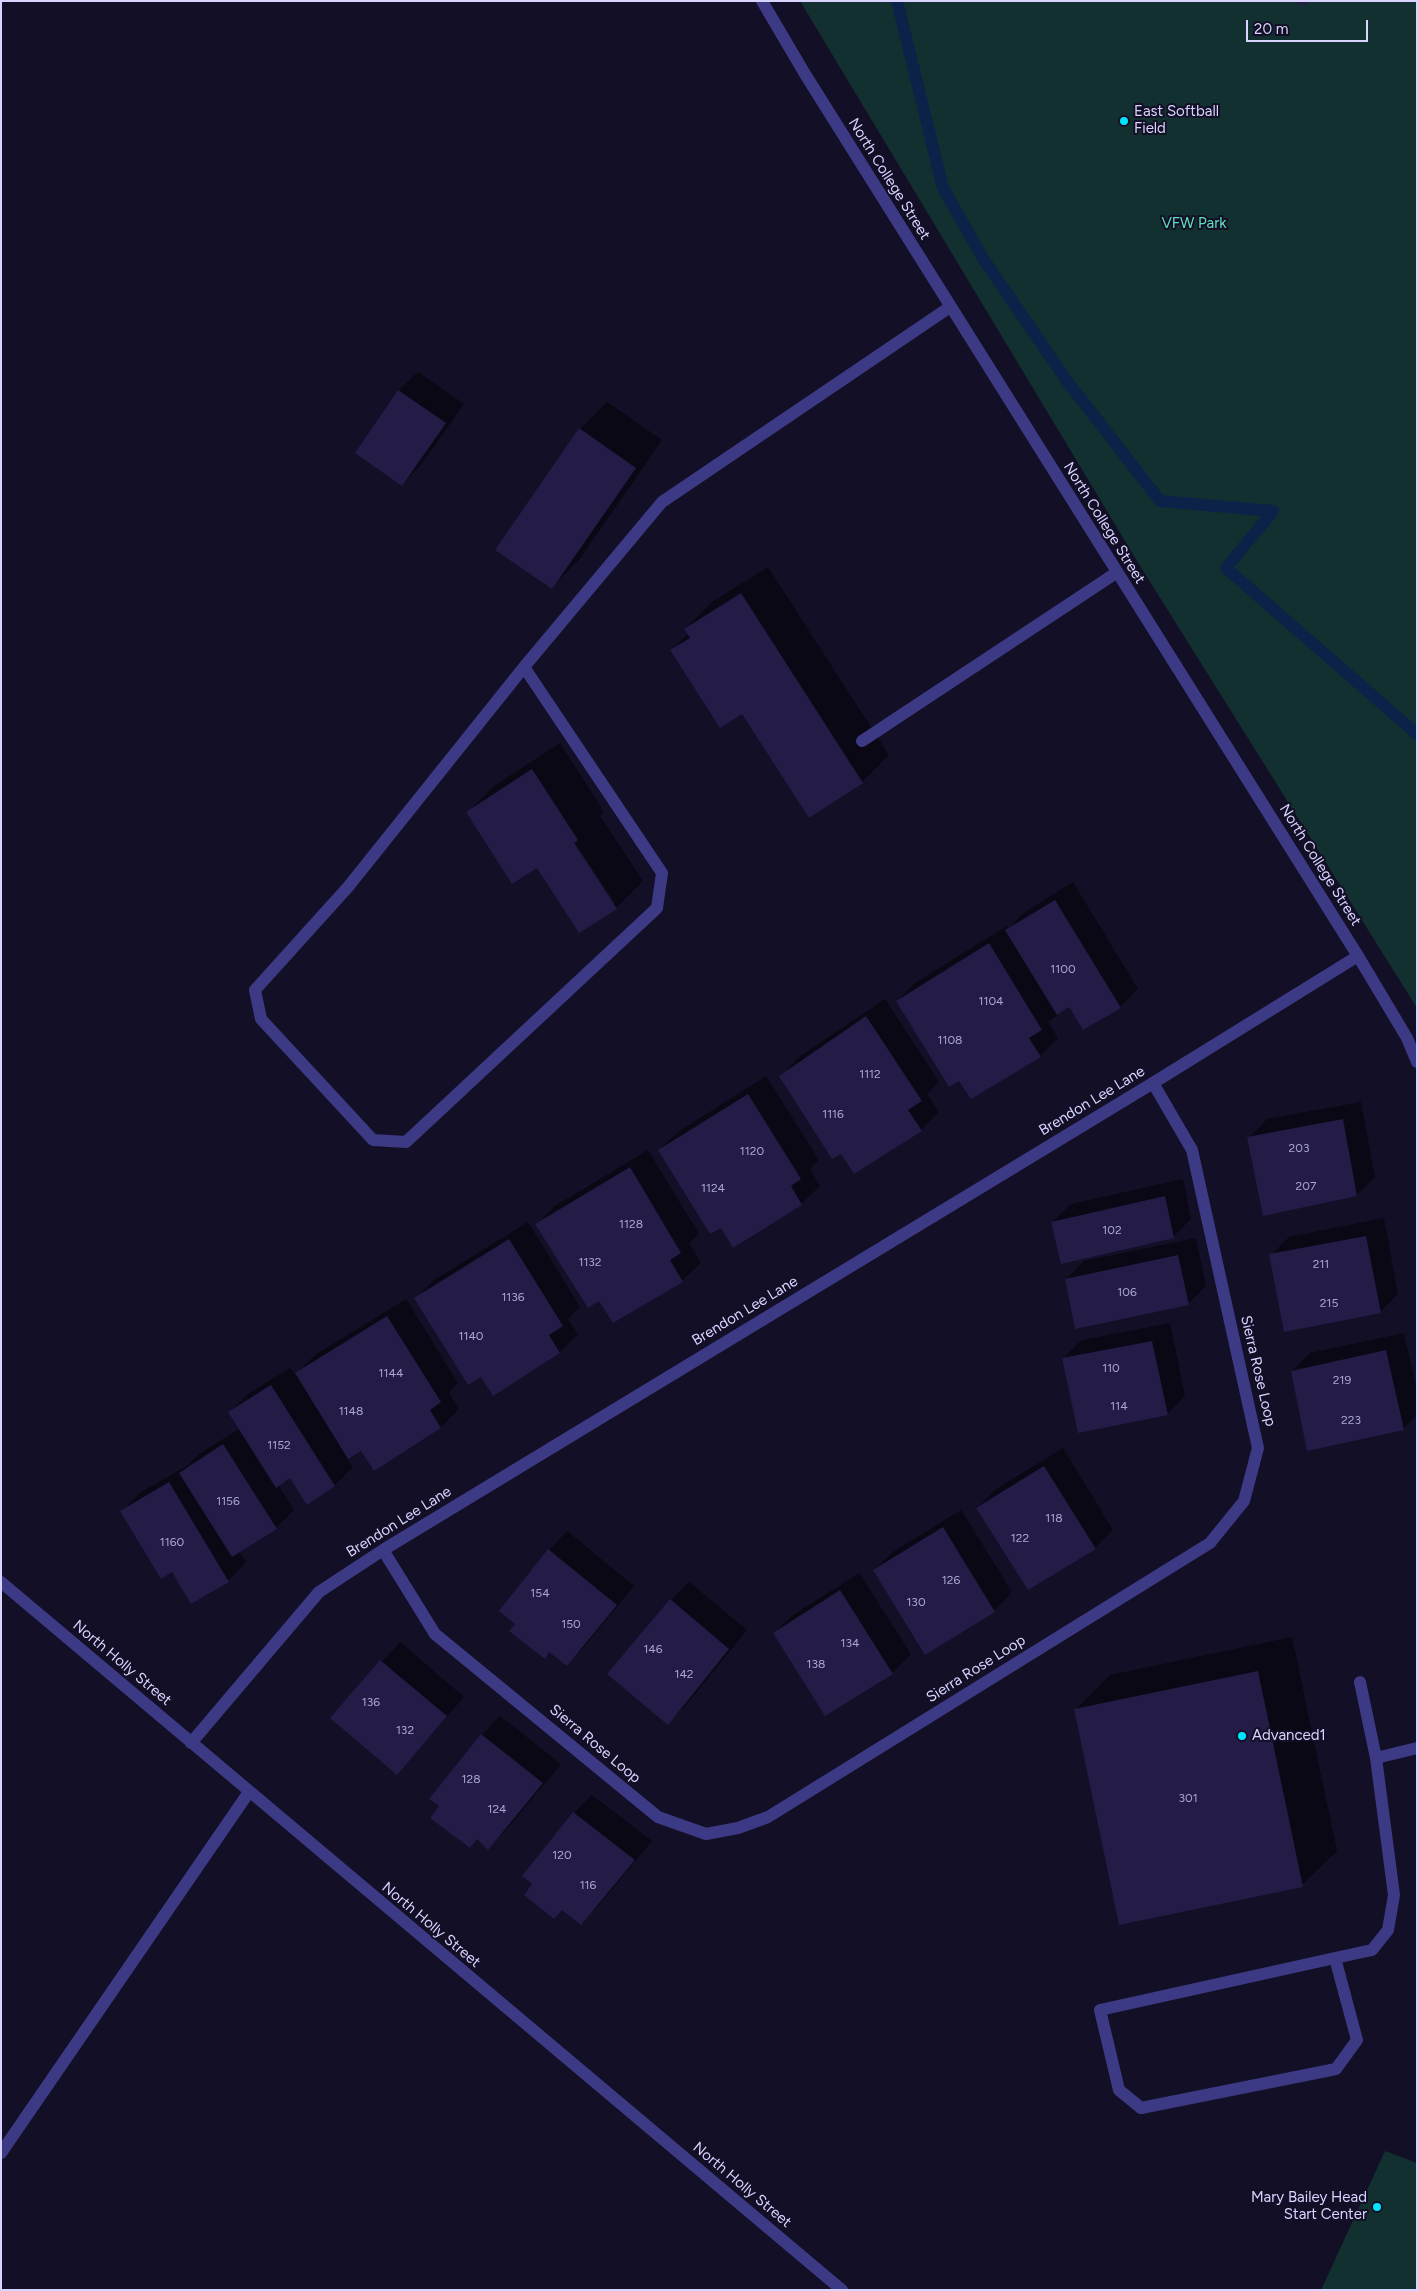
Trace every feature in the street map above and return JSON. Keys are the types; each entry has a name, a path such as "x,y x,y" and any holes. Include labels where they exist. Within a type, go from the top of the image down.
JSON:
{"street":[{"name":"North College Street","path":"762,1 805,74 1116,573 1358,956 1407,1038 1417,1062"},
{"path":"524,667 662,873 657,908 406,1142 374,1140 261,1019 255,990 348,887 524,667 662,502 950,307"},
{"path":"862,741 1116,573"},
{"name":"Brendon Lee Lane","path":"191,1743 319,1592 383,1550 1153,1083 1358,956"},
{"name":"Sierra Rose Loop","path":"383,1550 435,1634 658,1817 706,1834 738,1828 768,1817 1210,1543 1244,1501 1258,1448 1192,1150 1153,1083"},
{"name":"North Holly Street","path":"1,1582 842,2290"},
{"path":"1335,1958 1357,2040 1336,2069 1141,2108 1118,2090 1100,2010 1335,1958 1372,1950 1388,1930 1394,1895 1376,1758 1360,1682"},
{"path":"1376,1758 1417,1748"},
{"path":"1,2153 249,1792"}],"green space":[{"name":"VFW Park","path":"800,1 1417,1 1417,1008 1137,561"},
{"name":"Mary Bailey Head Start Center","path":"1385,2151 1417,2163 1417,2290 1321,2290"}],"building":[{"path":"1291,1 1307,1 1306,6"},
{"path":"398,390 446,423 402,486 355,453"},
{"path":"579,428 636,468 552,589 495,550"},
{"path":"741,593 863,783 809,818 742,714 720,728 670,650 690,638 684,629"},
{"path":"532,769 578,840 574,843 617,909 579,933 537,868 512,884 466,812"},
{"path":"1055,900 1121,1008 1083,1030 1069,1007 1057,1015 1005,930"},
{"path":"989,943 1042,1030 1029,1038 1041,1057 971,1099 959,1081 949,1087 896,1001"},
{"path":"866,1016 922,1101 908,1110 922,1131 854,1174 841,1154 832,1159 779,1076"},
{"path":"748,1094 801,1179 791,1186 802,1205 733,1248 721,1228 710,1234 658,1150"},
{"path":"1343,1119 1357,1196 1263,1216 1247,1137"},
{"path":"630,1167 681,1253 670,1260 683,1282 613,1323 599,1301 588,1308 535,1224"},
{"path":"1165,1196 1174,1238 1061,1264 1051,1222"},
{"path":"1366,1236 1381,1313 1284,1332 1269,1254"},
{"path":"509,1239 563,1326 549,1335 560,1353 493,1396 481,1377 468,1385 414,1298"},
{"path":"1178,1255 1189,1305 1075,1329 1065,1279"},
{"path":"387,1316 441,1402 430,1410 441,1428 374,1471 361,1451 348,1459 295,1373"},
{"path":"1152,1341 1168,1415 1078,1433 1062,1358"},
{"path":"1386,1350 1404,1430 1307,1451 1291,1371"},
{"path":"271,1385 335,1486 307,1505 290,1478 276,1488 228,1412"},
{"path":"223,1444 277,1529 232,1557 179,1473"},
{"path":"1044,1466 1096,1549 1028,1590 976,1508"},
{"path":"169,1482 229,1582 191,1604 172,1572 161,1579 120,1511"},
{"path":"943,1527 995,1612 925,1655 873,1570"},
{"path":"548,1549 617,1605 567,1666 549,1652 545,1659 509,1631 515,1624 499,1611"},
{"path":"840,1590 893,1674 825,1716 773,1633"},
{"path":"670,1599 729,1649 668,1725 607,1674"},
{"path":"380,1660 447,1716 397,1775 330,1718"},
{"path":"1258,1671 1303,1887 1119,1925 1074,1709"},
{"path":"481,1734 543,1783 488,1850 477,1839 470,1848 430,1818 439,1806 429,1799"},
{"path":"573,1812 635,1860 581,1925 562,1910 554,1919 524,1895 532,1884 522,1876"}],"waterway":[{"path":"897,1 943,188 984,260 1067,381 1160,501 1273,511 1226,568 1417,734"}],"place":[{"name":"East Softball Field","path":"1124,121"},
{"name":"Advanced1","path":"1242,1736"},
{"name":"Mary Bailey Head Start Center","path":"1377,2207"}]}
